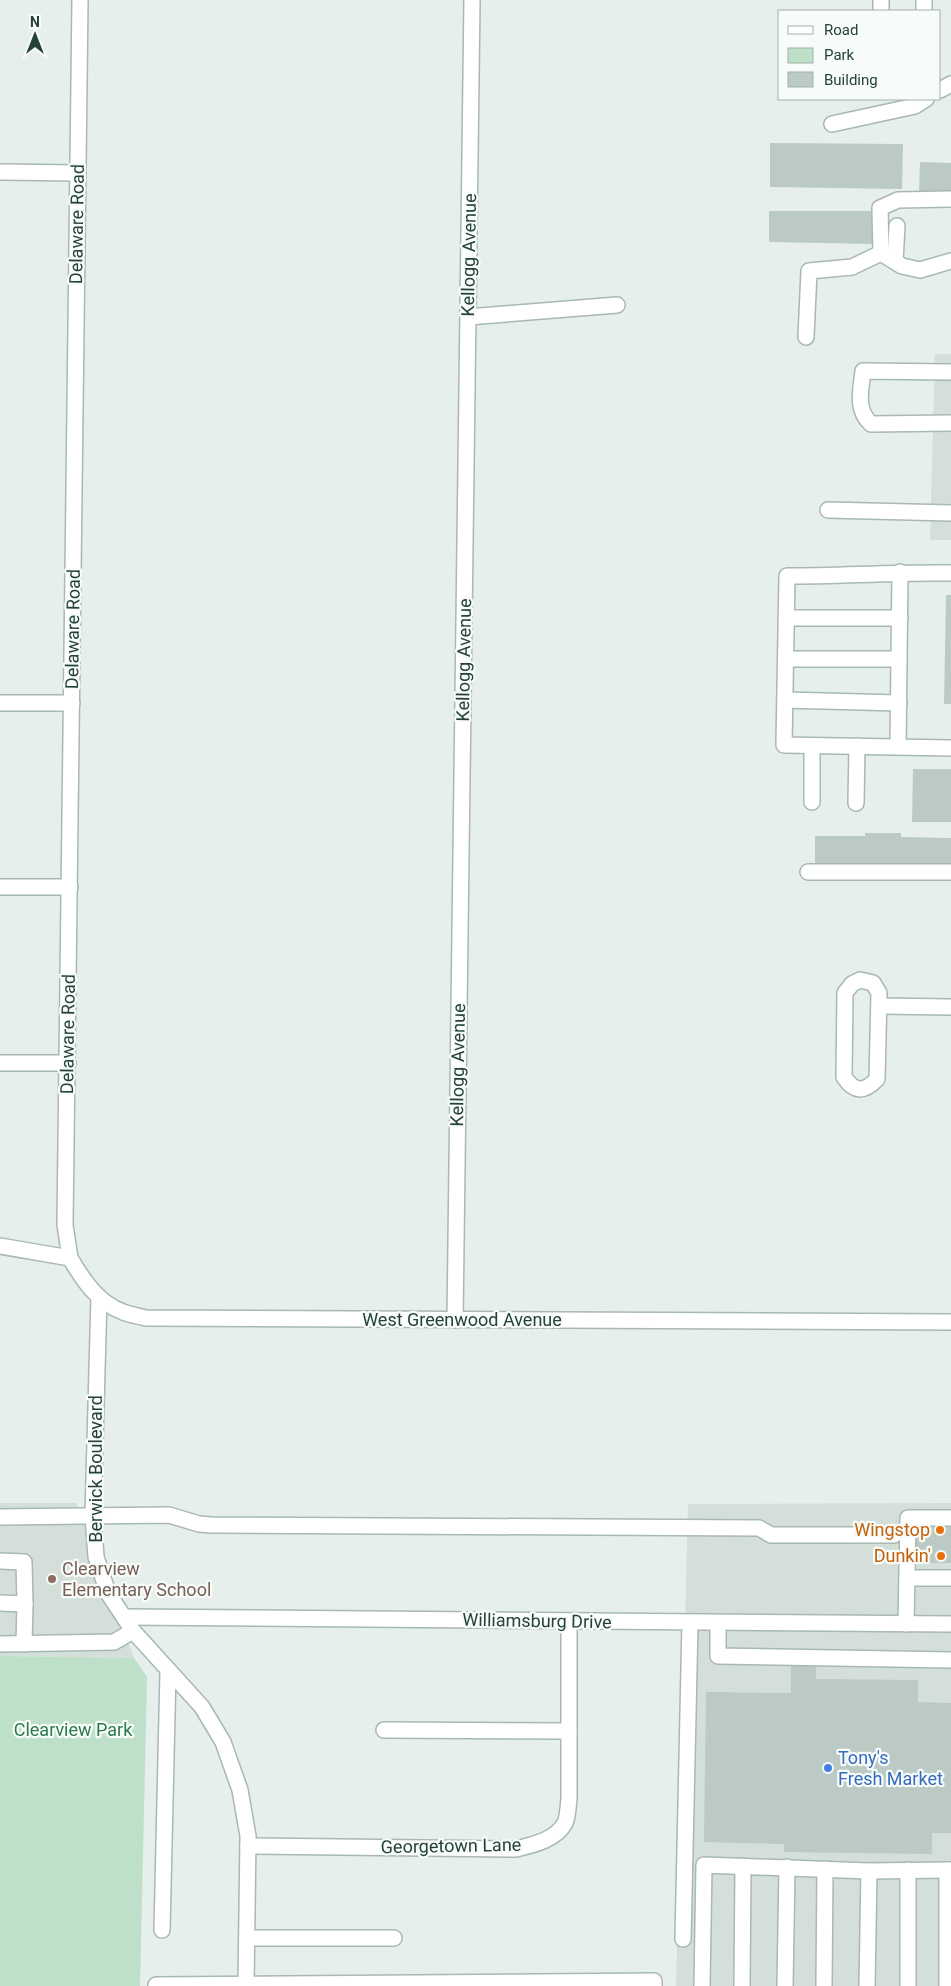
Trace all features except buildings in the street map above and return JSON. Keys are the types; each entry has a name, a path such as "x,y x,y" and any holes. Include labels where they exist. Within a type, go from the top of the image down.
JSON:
{"street":[{"name":"Delaware Road","path":"70,1258 65,1225 80,0"},
{"name":"Kellogg Avenue","path":"455,1320 472,0"},
{"path":"832,124 914,106 924,100"},
{"path":"0,172 78,172"},
{"path":"881,253 880,208 898,200 951,199"},
{"path":"894,261 897,226"},
{"path":"881,253 902,266 920,270 951,261"},
{"path":"806,337 809,271 852,267 881,253"},
{"path":"468,317 617,305"},
{"path":"951,372 863,371 860,404 863,417 871,424 951,423"},
{"path":"828,510 951,513"},
{"path":"898,747 900,572"},
{"path":"951,573 900,572 834,576 787,576 784,745 951,748"},
{"path":"786,618 900,618"},
{"path":"786,659 899,659"},
{"path":"785,700 899,703"},
{"path":"0,703 72,703"},
{"path":"812,746 812,802"},
{"path":"856,803 857,746"},
{"path":"808,872 951,872"},
{"path":"0,887 70,887"},
{"path":"860,980 873,984 879,993 880,1006 877,1079 869,1087 860,1089 850,1086 844,1076 845,993 852,984 860,980"},
{"path":"880,1006 951,1007"},
{"path":"0,1063 68,1063"},
{"path":"0,1246 70,1258"},
{"name":"West Greenwood Avenue","path":"70,1258 83,1280 99,1297 122,1311 146,1318 951,1322"},
{"name":"Berwick Boulevard","path":"99,1297 93,1516 96,1557 108,1593 133,1631 168,1672 202,1707 222,1742 240,1790 248,1836 246,1985"},
{"path":"0,1517 169,1515 199,1524 212,1525 759,1528 771,1534 894,1535"},
{"path":"906,1624 908,1518 951,1518"},
{"path":"0,1561 24,1562 24,1644"},
{"path":"907,1578 951,1578"},
{"path":"0,1603 25,1604"},
{"name":"Williamsburg Drive","path":"124,1617 951,1624"},
{"name":"Georgetown Lane","path":"248,1846 516,1849 538,1843 552,1836 565,1824 570,1799 570,1622"},
{"path":"683,1939 690,1623"},
{"path":"718,1623 718,1656 951,1660"},
{"path":"0,1644 114,1642 133,1631"},
{"path":"162,1930 168,1672"},
{"path":"384,1730 570,1732"},
{"path":"702,1986 704,1864 869,1871 949,1870 948,1986"},
{"path":"742,1986 743,1866"},
{"path":"785,1986 787,1868"},
{"path":"824,1986 825,1869"},
{"path":"908,1870 908,1986"},
{"path":"867,1986 869,1871"},
{"path":"247,1938 394,1938"},
{"path":"156,1985 654,1984"}],"shaded area":[{"path":"935,354 951,354 951,540 930,540"},
{"name":"Clearview Elementary School","path":"0,1503 76,1503 134,1658 0,1656"},
{"path":"951,1503 951,1986 676,1986 688,1504"}],"green space":[{"name":"Clearview Park","path":"0,1656 134,1658 147,1677 140,1986 0,1986"}],"place":[{"name":"Wingstop","path":"940,1530"},
{"name":"Dunkin'","path":"941,1556"},
{"name":"Clearview Elementary School","path":"52,1579"},
{"name":"Tony's Fresh Market","path":"828,1768"}]}
